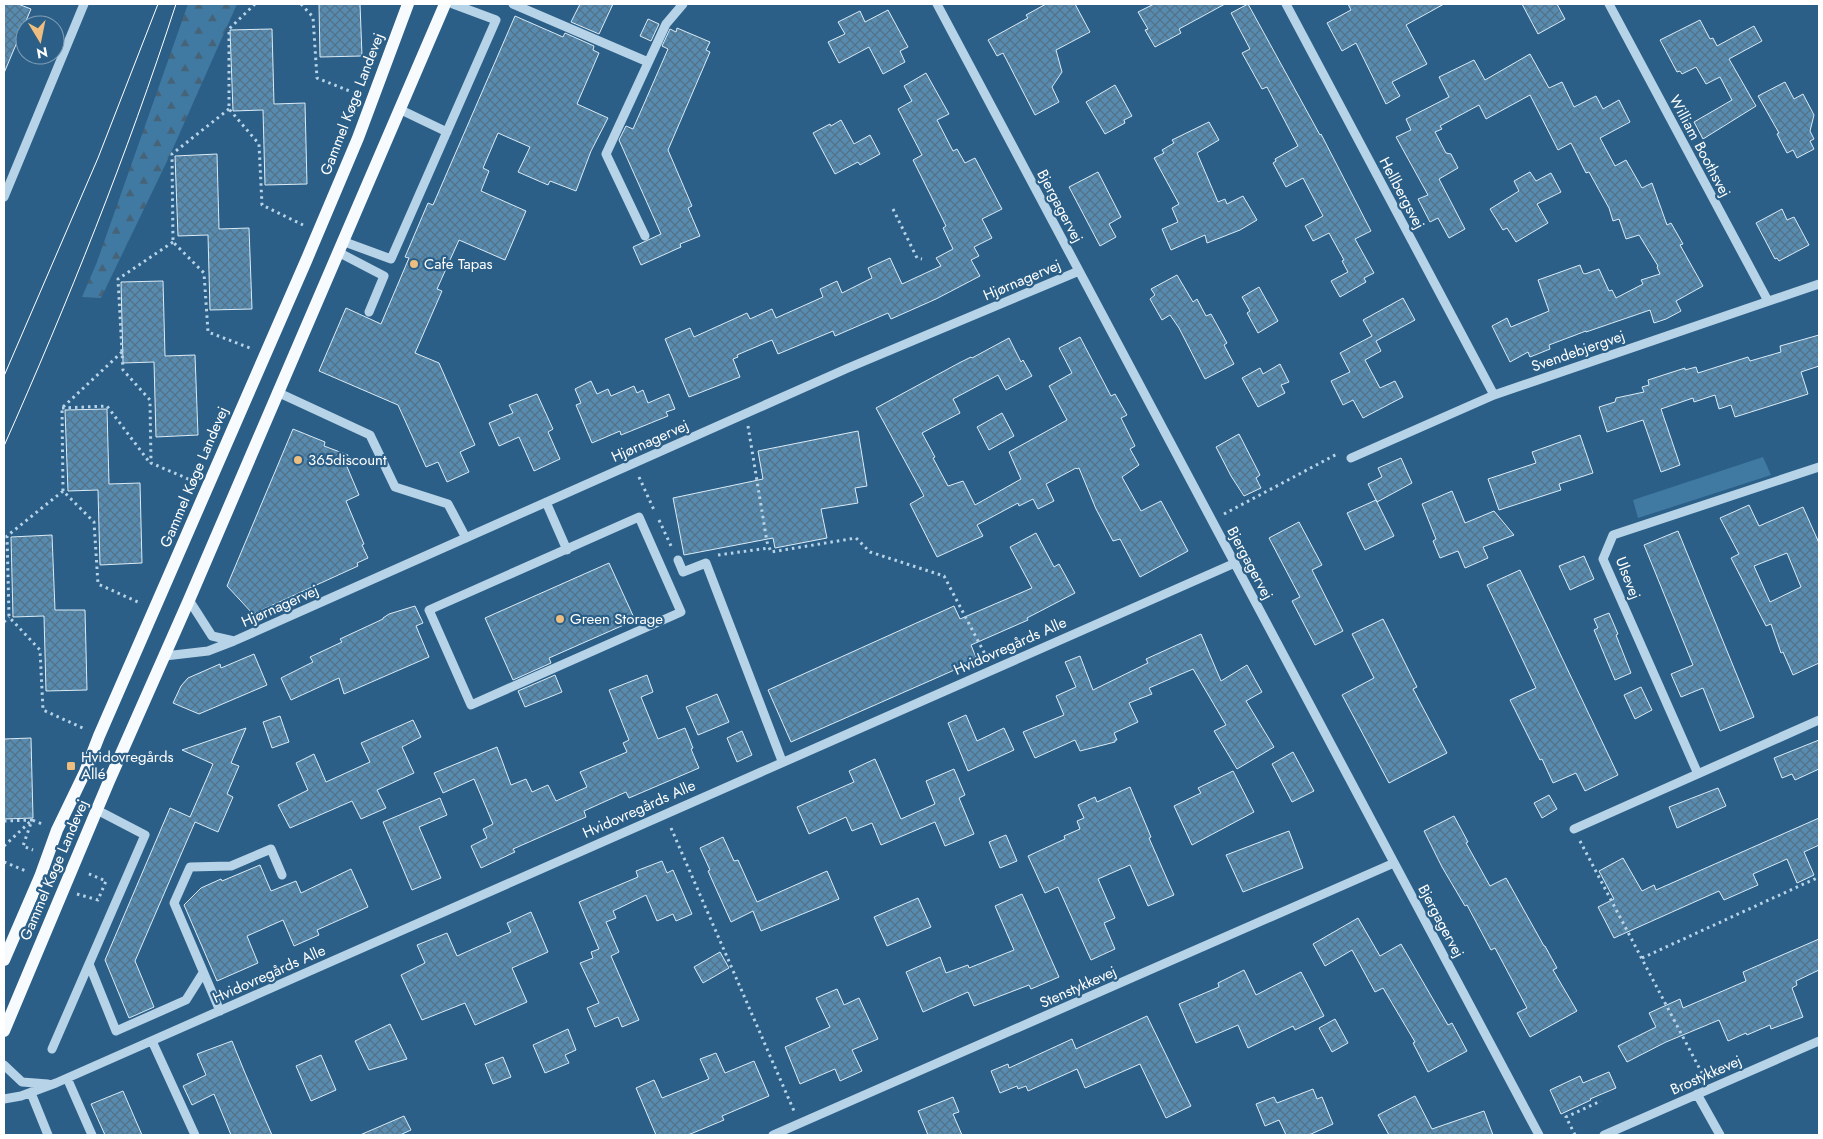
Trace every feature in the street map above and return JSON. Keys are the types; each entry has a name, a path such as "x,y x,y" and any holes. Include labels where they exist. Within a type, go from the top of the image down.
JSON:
{"main road":[{"name":"Gammel Køge Landevej","path":"4,960 40,877 57,830 85,772 318,233 372,101 408,4"},
{"name":"Gammel Køge Landevej","path":"4,1031 97,810 445,4"}],"street":[{"path":"4,197 84,4"},
{"path":"340,246 391,259 496,20 453,4"},
{"path":"513,4 648,62"},
{"path":"645,236 606,154 666,24 683,4"},
{"name":"Bjergagervej","path":"937,4 1540,1135"},
{"name":"Hellbergsvej","path":"1286,4 1494,395"},
{"name":"William Boothsvej","path":"1609,4 1768,301"},
{"path":"399,109 447,132"},
{"path":"340,246 384,276 369,312"},
{"name":"Hjørnagervej","path":"165,656 208,650 234,641 746,413 1079,271"},
{"name":"Svendebjergvej","path":"1351,458 1494,395 1819,284"},
{"path":"277,392 370,435 395,487 448,504 466,538"},
{"name":"Ulsevej","path":"1698,774 1603,559 1613,535 1819,467"},
{"path":"546,502 567,550"},
{"path":"639,518 681,612 471,705 429,610 567,550 639,518"},
{"path":"678,560 683,572 706,563 782,761"},
{"name":"Hvidovregårds Alle","path":"4,1099 31,1093 56,1083 1234,563"},
{"name":"Hjørnagervej","path":"189,600 212,636 234,641"},
{"path":"1574,829 1819,720"},
{"path":"52,1049 145,835 97,810"},
{"path":"220,1011 174,903 190,867 231,866 271,850 282,875"},
{"name":"Stenstykkevej","path":"773,1135 1394,863"},
{"path":"89,964 116,1031 186,1000 204,973"},
{"path":"152,1041 195,1135"},
{"name":"Brostykkevej","path":"1604,1135 1819,1041"},
{"name":"Hvidovregårds Alle","path":"4,1065 22,1082 56,1083"},
{"path":"67,1078 92,1135"},
{"path":"31,1093 48,1135"},
{"path":"1697,1094 1720,1135"}],"path":[{"path":"255,4 229,29 229,109 259,144 262,205 318,233"},
{"path":"301,4 313,16 317,78 372,101"},
{"path":"229,109 172,154 173,242 204,273 208,332 266,354"},
{"path":"893,208 917,258 922,259"},
{"path":"151,463 150,400 123,370 118,279 173,242"},
{"path":"122,352 62,408 63,490 94,522 98,584 155,609"},
{"path":"62,408 106,406 151,463 208,487"},
{"path":"746,413 767,542 772,552 856,538 870,552 944,576 993,669"},
{"path":"1212,521 1337,454 1351,458"},
{"path":"63,490 7,536 9,617 40,650 43,710 99,736"},
{"path":"714,555 770,548"},
{"path":"4,622 9,617"},
{"path":"665,813 794,1106 796,1125"},
{"path":"23,846 32,820"},
{"path":"4,846 32,820"},
{"path":"4,821 32,820 57,830"},
{"path":"1574,829 1709,1089"},
{"path":"4,862 40,877"},
{"path":"1642,958 1819,877"},
{"path":"98,900 106,881"},
{"path":"1575,1135 1566,1117 1601,1101"}],"green space":[{"path":"188,4 237,4 170,155 101,298 82,297 97,262"},
{"path":"1763,457 1771,475 1638,518 1633,500"}],"building":[{"path":"4,4 18,4 31,9 28,15 15,15 15,47 4,73"},
{"path":"319,4 360,4 362,56 320,57"},
{"path":"580,4 613,4 599,34 571,22"},
{"path":"1046,4 1075,4 1090,32 1056,50 1062,72 1052,87 1059,102 1035,115 1003,53 997,56 988,40 1028,18 1026,15"},
{"path":"1154,4 1225,4 1179,29 1181,33 1155,47 1145,30 1148,29 1138,12"},
{"path":"1248,4 1321,134 1371,231 1355,239 1374,273 1364,278 1366,282 1340,297 1331,281 1348,272 1342,261 1344,260 1329,233 1313,241 1305,226 1323,216 1303,178 1286,187 1273,163 1276,161 1275,159 1298,146 1267,87 1262,89 1242,53 1250,49 1231,13"},
{"path":"1348,4 1444,4 1406,25 1427,64 1392,82 1400,96 1386,104 1356,43 1342,51 1327,23 1351,10"},
{"path":"1522,4 1557,4 1565,19 1538,34"},
{"path":"888,10 908,47 900,51 905,62 883,74 869,47 839,63 828,42 845,34 838,22 860,11 865,22"},
{"path":"515,16 563,37 565,33 594,46 593,50 599,53 577,104 608,118 591,151 576,191 550,181 548,185 518,172 530,147 498,133 483,168 489,171 481,191 526,211 505,260 459,240 437,289 442,291 415,353 439,363 475,445 460,452 469,472 447,482 438,462 426,467 398,405 319,371 346,308 381,324 409,258 405,257 428,203 433,205"},
{"path":"648,19 659,24 651,41 640,36"},
{"path":"1700,20 1710,39 1713,38 1717,46 1754,26 1762,41 1729,59 1756,106 1703,139 1694,122 1732,100 1720,77 1706,84 1696,67 1682,74 1680,71 1677,72 1660,40"},
{"path":"677,28 710,42 706,50 710,52 668,150 692,206 688,208 700,236 680,244 681,247 641,265 633,247 661,234 619,140 626,126 633,129 668,49 662,46 670,29 676,32"},
{"path":"272,29 274,104 305,103 307,184 265,185 263,110 233,111 230,30"},
{"path":"1530,54 1549,88 1562,82 1574,107 1596,96 1603,109 1619,100 1630,122 1600,138 1615,166 1626,160 1642,188 1652,183 1667,225 1671,223 1683,244 1680,245 1703,286 1676,301 1681,311 1666,319 1654,323 1650,310 1549,345 1550,349 1530,357 1528,352 1510,362 1492,326 1507,318 1511,327 1549,311 1538,280 1580,265 1585,274 1599,269 1609,291 1612,290 1616,298 1643,284 1641,280 1660,274 1658,266 1639,235 1626,239 1619,219 1613,221 1609,208 1589,172 1586,173 1571,143 1558,150 1530,95 1486,119 1479,105 1440,126 1442,129 1435,132 1446,153 1451,154 1458,168 1439,179 1465,229 1449,238 1438,218 1430,222 1418,199 1428,195 1396,137 1411,130 1406,119 1449,97 1439,77 1474,60 1485,80"},
{"path":"926,73 949,114 937,120 953,151 957,149 965,163 975,158 1002,209 982,219 992,238 974,247 979,256 971,260 980,276 936,299 891,319 888,313 835,336 833,331 778,354 772,340 737,355 738,357 733,359 740,377 689,397 665,339 690,328 694,337 747,313 750,319 772,309 776,318 823,297 820,289 837,281 842,293 872,278 868,268 890,258 902,284 941,266 936,258 953,249 943,228 946,226 913,160 922,155 898,109 912,101 904,86"},
{"path":"1785,82 1794,99 1803,94 1814,115 1810,131 1814,139 1810,141 1814,149 1797,158 1793,150 1787,153 1777,134 1779,133 1758,96"},
{"path":"1115,85 1132,116 1124,120 1125,123 1105,134 1086,102"},
{"path":"841,120 854,144 870,135 880,154 860,165 858,162 835,174 813,133"},
{"path":"1209,122 1219,140 1197,153 1218,202 1225,199 1227,204 1243,196 1257,220 1240,230 1207,243 1205,235 1171,250 1162,229 1178,222 1172,208 1179,204 1154,158 1164,153 1162,150 1174,143 1172,140"},
{"path":"217,154 219,229 249,228 252,309 210,310 208,235 178,236 175,156"},
{"path":"1098,172 1121,217 1109,224 1116,237 1100,246 1069,187"},
{"path":"1530,172 1536,181 1551,173 1561,192 1537,204 1548,223 1516,242 1507,228 1503,230 1490,209 1519,191 1514,181"},
{"path":"1782,209 1787,220 1794,217 1809,245 1779,261 1777,258 1775,259 1756,223"},
{"path":"1177,275 1193,302 1197,299 1206,316 1211,314 1227,343 1224,345 1234,364 1205,379 1179,328 1170,315 1162,320 1150,299 1155,295 1151,289"},
{"path":"163,281 165,356 195,355 198,435 156,437 154,362 123,363 121,282"},
{"path":"1259,287 1278,321 1258,333 1247,313 1250,311 1242,297"},
{"path":"1403,298 1415,320 1376,341 1381,351 1365,360 1380,388 1395,381 1403,397 1363,418 1353,400 1343,405 1331,381 1350,372 1340,353 1372,336 1363,320"},
{"path":"1819,335 1819,366 1801,372 1808,394 1735,417 1731,405 1719,409 1715,395 1694,402 1693,398 1661,409 1680,465 1661,472 1643,420 1607,432 1599,407 1615,402 1616,398 1644,392 1642,387 1649,385 1648,380 1685,368 1685,370 1696,367 1698,373 1748,357 1750,361 1781,352 1780,346"},
{"path":"1080,337 1111,396 1115,394 1127,415 1121,418 1135,446 1130,449 1139,465 1122,477 1141,511 1161,501 1188,551 1140,577 1120,539 1113,541 1096,509 1079,468 1076,468 1046,484 1054,501 1038,509 1033,499 1019,506 1018,503 977,525 983,536 937,557 910,504 924,496 876,408 1009,338 1021,362 1023,360 1032,376 1006,390 998,375 953,399 960,413 922,433 948,486 963,481 975,505 1021,479 1009,452 1067,420 1049,386 1072,373 1059,348"},
{"path":"1280,364 1289,382 1281,385 1285,393 1258,407 1242,378 1260,368 1263,374"},
{"path":"591,381 597,394 608,389 611,396 634,386 637,393 643,390 648,403 669,394 675,409 666,412 668,416 621,435 620,431 592,443 576,405 581,403 575,389"},
{"path":"537,394 553,429 548,432 560,459 534,471 519,437 499,446 489,423 513,413 509,405"},
{"path":"107,409 109,484 140,483 142,563 100,565 98,490 68,491 65,410"},
{"path":"1002,413 1014,436 989,450 977,427"},
{"path":"293,429 325,442 324,446 348,455 345,462 359,495 346,501 368,558 357,563 358,566 253,614 227,586"},
{"path":"858,431 867,486 855,488 858,503 821,509 827,538 775,548 773,538 684,555 673,498 763,479 758,451"},
{"path":"1239,434 1260,475 1256,478 1261,488 1244,496 1216,447"},
{"path":"1580,435 1593,473 1559,484 1561,490 1499,510 1488,479 1536,463 1532,452"},
{"path":"1401,458 1412,483 1377,502 1368,484 1382,477 1378,468"},
{"path":"1452,491 1465,523 1494,511 1514,535 1483,547 1488,558 1465,568 1458,551 1440,558 1433,541 1436,539 1422,504"},
{"path":"1376,500 1394,536 1365,550 1347,513"},
{"path":"1749,505 1759,526 1803,507 1819,543 1819,663 1793,675 1783,652 1781,653 1771,624 1766,626 1731,558 1739,554 1720,518","holes":["1787,553 1801,587 1770,602 1754,566"]},
{"path":"1299,522 1322,565 1312,570 1343,631 1315,645 1292,601 1300,597 1269,538"},
{"path":"1678,531 1754,717 1720,731 1703,688 1681,697 1671,674 1693,665 1644,545"},
{"path":"1036,533 1054,567 1059,564 1075,593 1027,618 1028,620 971,645 977,660 791,742 768,690 954,606 960,619 1032,588 1010,547"},
{"path":"52,535 55,610 85,610 87,690 46,691 44,616 13,617 11,537"},
{"path":"1584,556 1594,579 1570,590 1559,566"},
{"name":"Green Storage","path":"609,563 635,620 549,658 551,663 513,680 485,618"},
{"path":"1520,570 1618,775 1585,791 1576,773 1553,783 1510,700 1536,688 1487,585"},
{"path":"415,606 423,623 416,626 429,657 344,694 339,678 291,700 281,678 313,662 310,657 342,642 340,639 383,619 389,614"},
{"path":"1609,613 1631,673 1615,680 1594,630 1598,628 1594,619"},
{"path":"1383,619 1417,687 1413,689 1447,753 1389,783 1342,695 1374,678 1352,634"},
{"path":"1201,634 1221,681 1247,665 1262,692 1246,701 1274,747 1237,769 1214,731 1226,725 1193,669 1149,688 1152,694 1129,703 1138,722 1114,733 1117,740 1115,742 1080,751 1075,740 1035,758 1023,732 1064,715 1056,696 1076,687 1065,662 1080,656 1093,690 1148,663 1146,659"},
{"path":"254,654 267,685 199,714 173,703 181,686 188,678 220,664 221,668"},
{"path":"555,675 562,692 525,707 518,691"},
{"path":"647,675 653,692 641,697 658,739 685,728 699,768 629,798 626,792 584,811 586,817 513,849 515,852 481,868 471,846 487,838 483,829 493,824 474,779 443,793 434,773 497,747 511,785 526,779 532,792 548,785 556,801 587,787 580,772 627,752 623,743 629,740 609,690"},
{"path":"1641,687 1652,710 1635,719 1624,695"},
{"path":"717,694 729,722 698,735 686,707"},
{"path":"966,715 977,741 1004,728 1014,750 968,771 948,723"},
{"path":"280,716 289,742 272,748 263,722"},
{"path":"413,720 421,737 402,747 414,773 377,790 386,808 361,819 352,801 290,828 278,805 308,790 296,763 314,754 326,782 370,762 361,743"},
{"path":"246,728 231,763 239,766 227,794 233,797 218,832 195,822 135,961 154,1007 129,1018 105,960 170,808 190,817 213,764 182,750"},
{"path":"742,731 752,755 737,762 727,738"},
{"path":"31,738 33,818 4,819 4,739"},
{"path":"1819,740 1819,769 1795,780 1792,774 1782,778 1774,758"},
{"path":"1293,752 1314,791 1292,802 1272,764"},
{"path":"875,759 901,819 935,804 926,781 954,769 965,795 959,798 974,834 945,846 935,822 881,845 872,823 852,831 846,817 809,834 797,807 854,782 849,771"},
{"path":"1233,771 1254,812 1192,845 1174,806 1201,793 1198,788"},
{"path":"1130,787 1151,837 1149,838 1174,895 1148,906 1130,865 1098,879 1115,918 1104,923 1115,949 1091,960 1058,887 1045,893 1028,856 1065,839 1064,836 1080,829 1077,821 1084,818 1078,805 1095,797 1097,802"},
{"path":"1718,788 1726,806 1677,828 1669,807"},
{"path":"1549,795 1557,809 1542,818 1534,803"},
{"path":"440,798 447,815 419,827 441,878 412,890 383,822"},
{"path":"1454,816 1468,842 1466,843 1490,886 1506,878 1557,968 1553,970 1577,1011 1530,1037 1517,1013 1527,1008 1495,948 1491,950 1467,905 1465,906 1442,867 1424,831"},
{"path":"1819,818 1819,845 1804,852 1814,875 1797,883 1787,859 1753,874 1758,885 1724,900 1719,891 1614,938 1598,907 1614,899 1599,871 1623,858 1642,891 1654,885 1656,890"},
{"path":"1289,831 1303,868 1243,892 1226,855"},
{"path":"1006,835 1017,861 1000,868 989,842"},
{"path":"723,837 734,861 738,860 757,902 827,871 839,899 761,931 753,911 731,922 708,871 710,870 700,848"},
{"path":"662,861 667,873 673,870 692,914 676,921 673,914 657,921 646,895 613,911 616,918 606,922 619,952 611,956 639,1020 622,1027 618,1017 595,1027 587,1008 599,1003 580,963 593,958 591,952 599,949 579,902 638,877 636,871"},
{"path":"260,865 271,891 296,881 301,893 351,869 368,907 317,930 319,935 294,946 283,920 247,936 258,963 217,981 184,905 201,888"},
{"path":"1022,894 1059,977 1031,989 1029,985 974,1006 968,992 923,1012 906,972 940,957 946,973 968,965 969,968 1014,950 995,906"},
{"path":"918,898 931,927 887,946 874,917"},
{"path":"531,912 548,952 512,968 527,1002 475,1025 465,1003 422,1020 401,975 425,963 417,945 447,933 457,956 511,932 507,923"},
{"path":"1358,918 1380,956 1401,944 1448,1025 1452,1023 1467,1051 1428,1072 1413,1043 1415,1042 1383,988 1375,992 1352,950 1325,966 1313,944"},
{"path":"1819,939 1819,970 1796,981 1797,985 1792,988 1803,1017 1771,1029 1770,1025 1728,1041 1719,1020 1666,1042 1627,1062 1618,1046 1656,1027 1649,1013 1680,999 1683,1008 1746,981 1743,972"},
{"path":"720,952 729,968 703,983 694,967"},
{"path":"1244,970 1256,995 1301,972 1324,1016 1295,1030 1293,1026 1248,1048 1238,1025 1196,1043 1179,1004 1219,987 1218,983"},
{"path":"837,989 844,1005 859,998 878,1039 852,1050 862,1071 840,1081 835,1069 800,1084 785,1047 830,1027 816,998"},
{"path":"1147,1016 1191,1106 1166,1118 1140,1064 1085,1088 1077,1069 1028,1091 1026,1086 1018,1089 1017,1086 1000,1093 991,1071 1008,1064 1009,1068 1072,1039 1076,1049"},
{"path":"1335,1019 1348,1043 1332,1052 1319,1028"},
{"path":"390,1024 407,1059 369,1070 355,1041"},
{"path":"568,1029 576,1050 565,1055 569,1063 545,1073 533,1045"},
{"path":"232,1041 272,1135 231,1135 214,1094 192,1105 183,1086 206,1075 197,1054"},
{"path":"716,1053 725,1073 754,1061 769,1096 722,1116 724,1120 688,1135 656,1135 636,1088 654,1080 662,1098 709,1079 700,1059"},
{"path":"321,1055 336,1090 311,1101 296,1066"},
{"path":"503,1057 511,1077 493,1084 485,1064"},
{"path":"1609,1072 1616,1088 1561,1114 1550,1090 1580,1076 1583,1083"},
{"path":"1313,1089 1317,1099 1322,1097 1333,1124 1309,1135 1286,1135 1279,1120 1265,1126 1256,1104 1274,1097 1277,1103"},
{"path":"123,1091 142,1135 105,1135 91,1104"},
{"path":"1415,1096 1432,1129 1484,1111 1493,1135 1389,1135 1378,1115"},
{"path":"953,1097 959,1112 953,1114 962,1135 928,1135 918,1111"},
{"path":"404,1116 411,1130 400,1135 360,1135"}],"tram line":[{"path":"4,376 98,158 158,4"},
{"path":"4,446 96,228 176,4"}],"place":[{"name":"Cafe Tapas","path":"414,264"},
{"name":"365discount","path":"298,460"},
{"name":"Green Storage","path":"560,619"},
{"name":"Hvidovregårds Allé","path":"71,766"}]}
